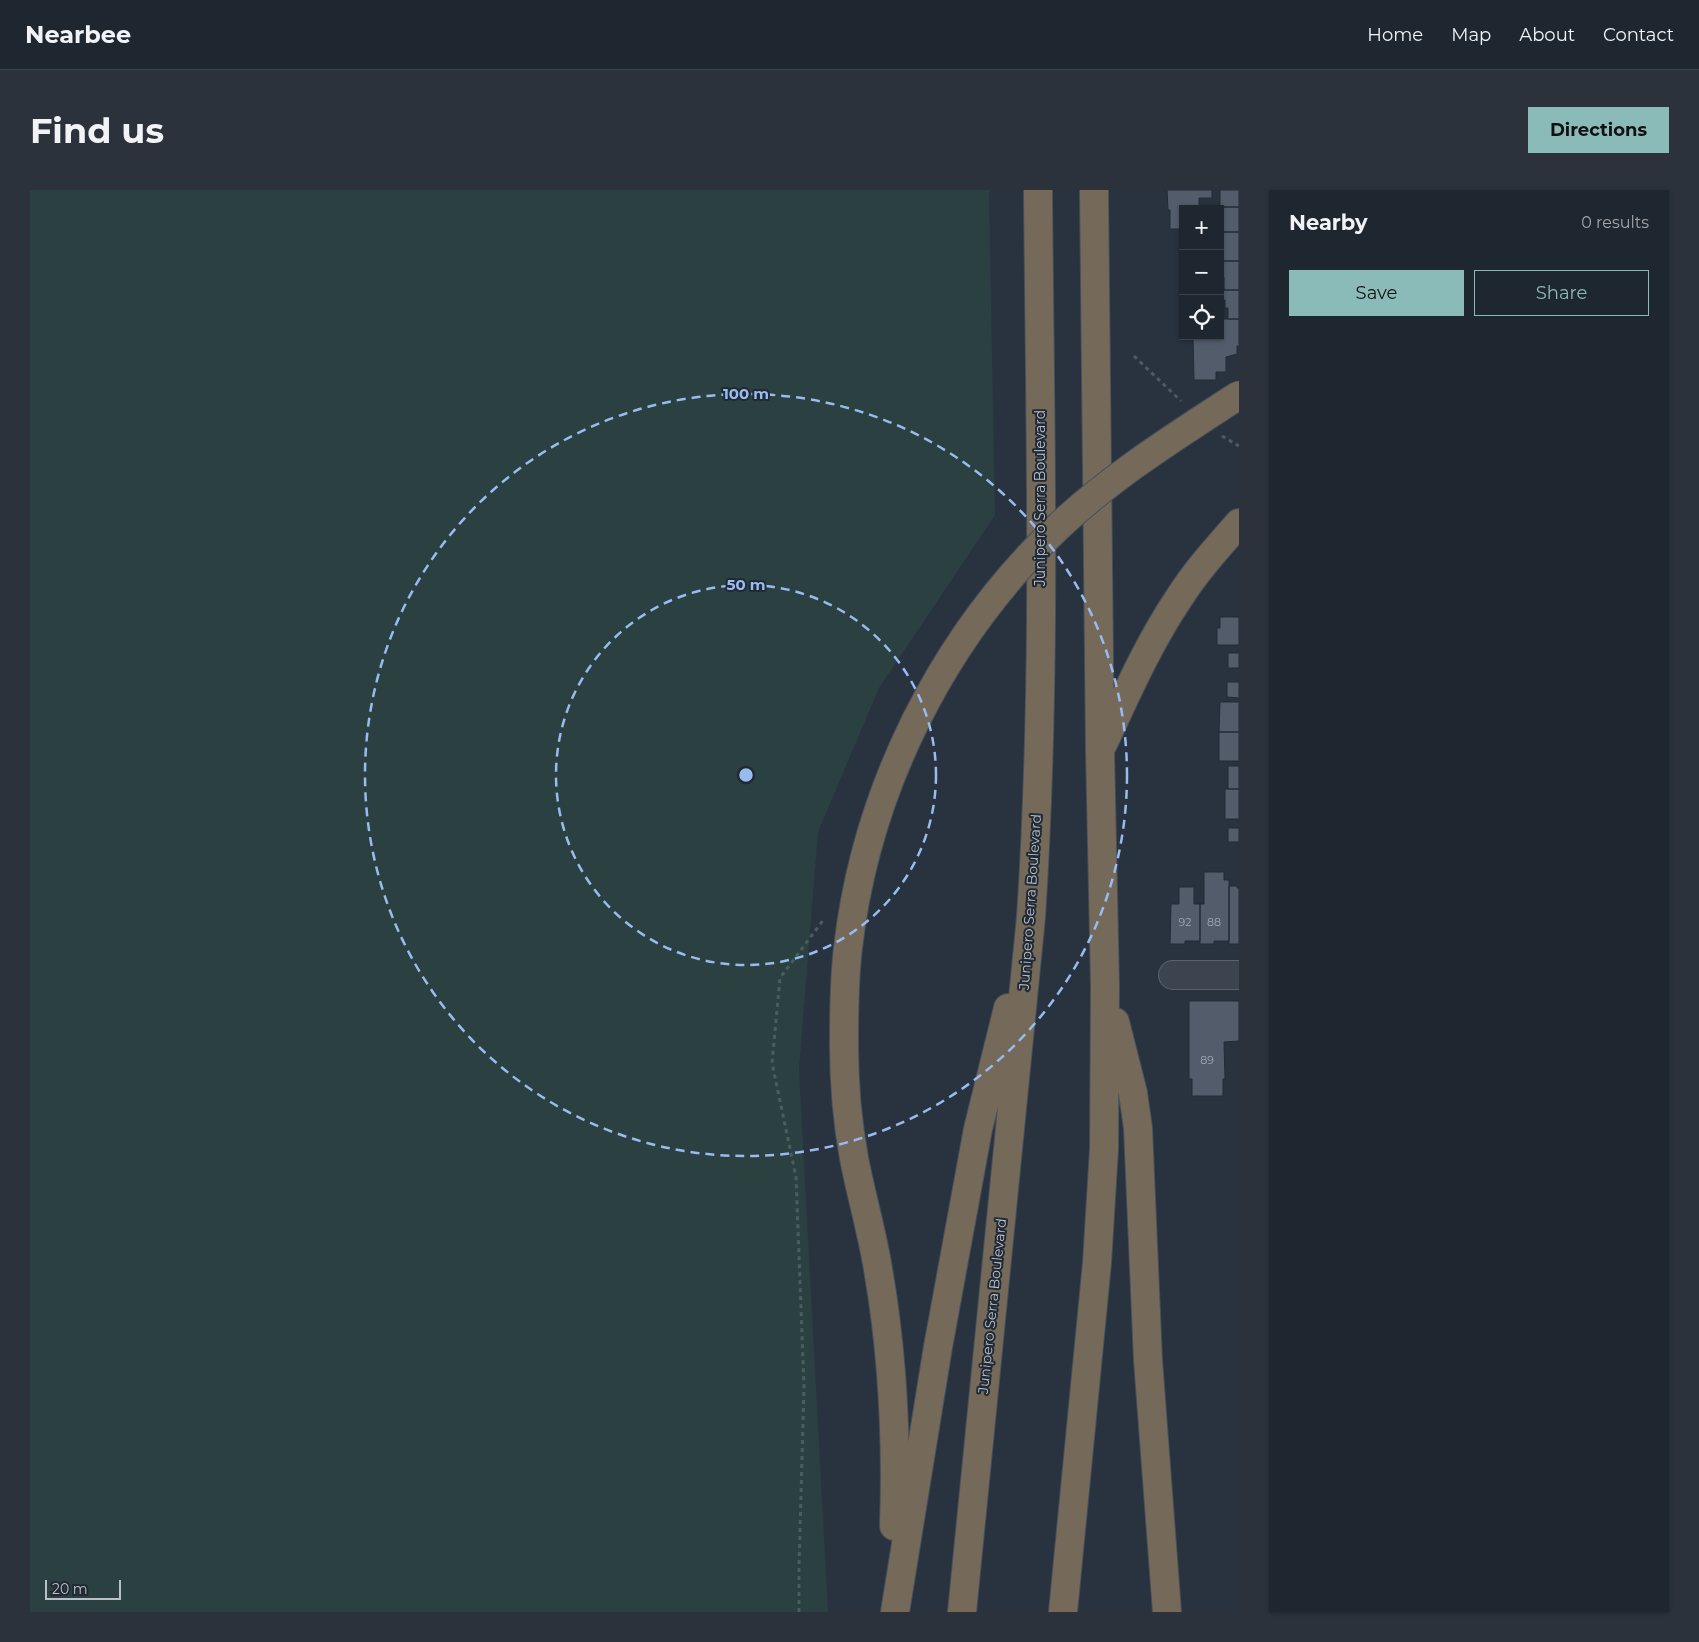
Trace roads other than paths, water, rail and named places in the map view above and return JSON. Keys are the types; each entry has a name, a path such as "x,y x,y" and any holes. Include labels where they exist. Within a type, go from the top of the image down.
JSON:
{"highway":[{"name":"Junipero Serra Boulevard","path":"962,1612 1031,917 1036,824 1040,671 1038,190"},
{"path":"1063,1612 1102,1206 1105,1111 1094,190"},
{"path":"889,1612 896,1474 892,1378 878,1266 850,1132 844,1044 848,947 873,829 883,798 921,711 953,655 1010,578 1088,500 1134,464 1239,395"},
{"path":"1100,750 1144,658 1178,598 1239,523"},
{"path":"895,1612 938,1347 978,1129 1031,917"},
{"path":"1105,986 1133,1093 1138,1128 1148,1360 1167,1612"}],"street":[{"path":"1173,975 1239,975"}]}
